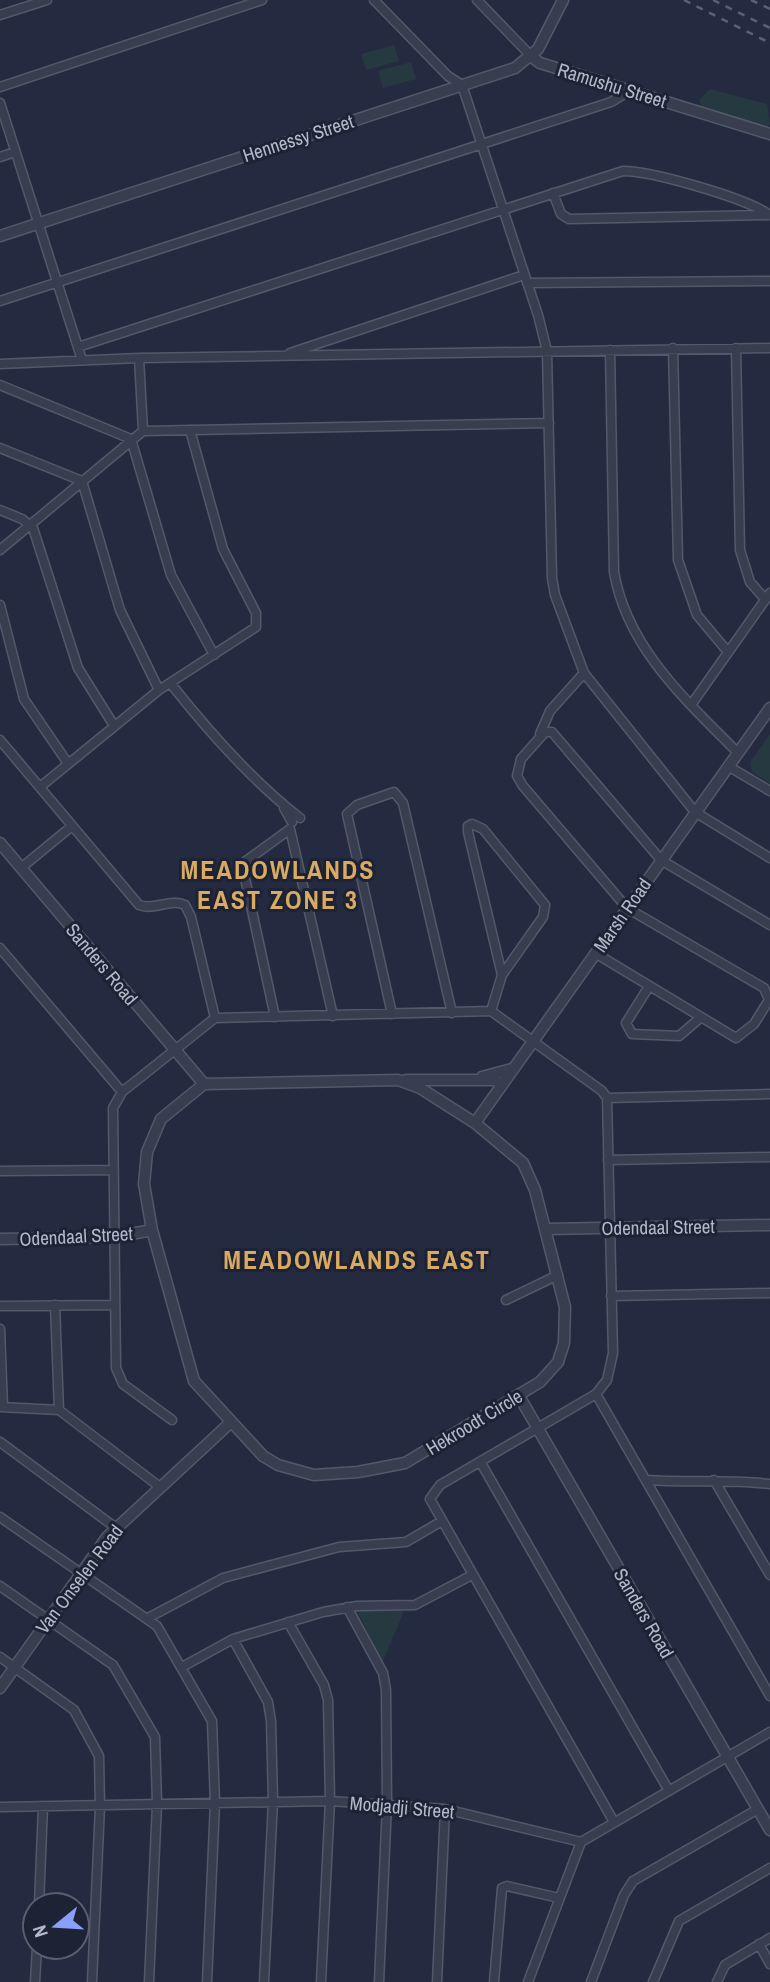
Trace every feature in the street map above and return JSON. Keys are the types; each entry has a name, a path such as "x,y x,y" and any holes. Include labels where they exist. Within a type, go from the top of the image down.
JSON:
{"street":[{"path":"0,15 47,0"},
{"path":"0,87 261,0"},
{"path":"374,0 452,80 462,85 525,279 547,351 554,589 584,673 695,812 770,858"},
{"name":"Ramushu Street","path":"477,0 540,63 770,134"},
{"path":"532,57 545,38 563,0"},
{"name":"Hennessy Street","path":"0,236 515,68 532,57"},
{"path":"0,301 615,101 629,91"},
{"path":"0,103 82,360"},
{"path":"0,157 15,152"},
{"path":"78,347 621,172 636,172 743,203 770,215"},
{"path":"553,193 561,214 569,219 770,215"},
{"path":"284,356 326,339 525,279 770,281"},
{"path":"673,348 678,560 697,615 728,652"},
{"path":"691,705 768,596 750,582 740,550 736,348"},
{"path":"0,364 139,358 770,348"},
{"path":"610,349 616,582 643,650 737,752"},
{"path":"139,358 142,431"},
{"path":"0,385 131,439"},
{"path":"0,550 142,431 549,423"},
{"path":"40,787 113,724 159,690 253,630 257,617 223,549 190,430"},
{"path":"131,439 171,575 214,655"},
{"path":"0,448 82,481"},
{"path":"82,481 120,610 159,690"},
{"path":"0,510 30,525 78,668 113,724"},
{"path":"0,606 24,699 67,762"},
{"path":"584,673 551,711 516,771 523,786 627,908 764,988 768,994 767,1003 754,1024 740,1037 732,1036 595,953"},
{"path":"170,684 234,757 280,803 294,823 332,1016"},
{"name":"Marsh Road","path":"475,1122 770,708"},
{"path":"538,737 552,732 661,860 770,925"},
{"path":"0,740 139,905 151,908 177,902 185,905 191,917 215,1018"},
{"path":"728,766 770,791"},
{"path":"392,1014 347,814 349,810 394,792 400,796 452,1013"},
{"path":"275,1017 243,866 294,823"},
{"path":"491,1012 502,975 543,917 545,905 483,830 475,824 468,826 502,975"},
{"path":"21,868 72,826"},
{"name":"Sanders Road","path":"0,843 204,1084"},
{"path":"0,948 122,1092"},
{"path":"649,988 626,1023 632,1034 680,1036 700,1018"},
{"path":"172,1420 119,1378 116,1368 113,1108 122,1092 215,1018 491,1012 594,1084 607,1098 610,1368 596,1394 435,1489 430,1499 614,1822"},
{"path":"468,1081 512,1069"},
{"path":"398,1080 495,1080 501,1085"},
{"name":"Hekroodt Circle","path":"398,1080 420,1088 475,1122 523,1163 546,1229 567,1318 562,1353 545,1377 519,1396 405,1463 334,1476 314,1475 270,1461 230,1423 191,1376 152,1230 144,1184 152,1135 170,1109 204,1084 398,1080"},
{"path":"607,1098 770,1094"},
{"path":"608,1160 770,1157"},
{"path":"0,1171 113,1170"},
{"name":"Odendaal Street","path":"546,1229 770,1225"},
{"name":"Odendaal Street","path":"0,1239 115,1237 152,1230"},
{"path":"506,1300 558,1275"},
{"path":"611,1296 770,1293"},
{"path":"54,1305 59,1410"},
{"path":"0,1306 116,1305"},
{"path":"0,1329 2,1407 59,1410 160,1487"},
{"path":"596,1394 770,1696"},
{"name":"Sanders Road","path":"519,1396 770,1830"},
{"name":"Van Onselen Road","path":"0,1688 80,1574 116,1528 230,1423"},
{"path":"0,1443 116,1528"},
{"path":"481,1463 669,1791"},
{"path":"646,1480 689,1483 714,1480 770,1484"},
{"path":"714,1480 770,1575"},
{"path":"0,1517 148,1618 166,1637 214,1727 215,1803 207,1982"},
{"path":"148,1618 223,1578 339,1546 406,1542 442,1521"},
{"path":"183,1667 233,1639 347,1607 415,1605 472,1575"},
{"path":"0,1586 113,1665 155,1737 157,1804 149,1982"},
{"path":"347,1607 385,1679 387,1805 379,1982"},
{"path":"288,1622 326,1691 330,1801 321,1982"},
{"path":"233,1639 270,1709 273,1801 264,1982"},
{"path":"0,1657 68,1704 78,1715 101,1761 92,1982"},
{"path":"528,1982 581,1842 770,1732"},
{"name":"Modjadji Street","path":"0,1807 330,1801 444,1810 581,1842"},
{"path":"40,1891 43,1806"},
{"path":"591,1982 624,1895 633,1881 758,1809"},
{"path":"437,1982 444,1810"},
{"path":"653,1982 679,1921 770,1868"},
{"path":"494,1982 502,1888 507,1886 559,1898"},
{"path":"717,1982 725,1965 770,1938"},
{"path":"759,1944 770,1964"},
{"path":"35,1982 36,1961"}],"shaded area":[{"path":"394,45 399,61 366,70 361,54"},
{"path":"411,62 416,79 383,88 378,71"},
{"path":"710,89 767,104 770,124 767,128 702,108 699,100"},
{"path":"770,734 770,783 752,772 750,762"},
{"path":"357,1611 404,1611 382,1663"}],"railway":[{"path":"684,0 770,43"},
{"path":"713,0 770,28"},
{"path":"751,0 770,9"}],"district":[{"name":"MEADOWLANDS EAST ZONE 3","path":"278,884"},
{"name":"MEADOWLANDS EAST","path":"357,1259"}]}
